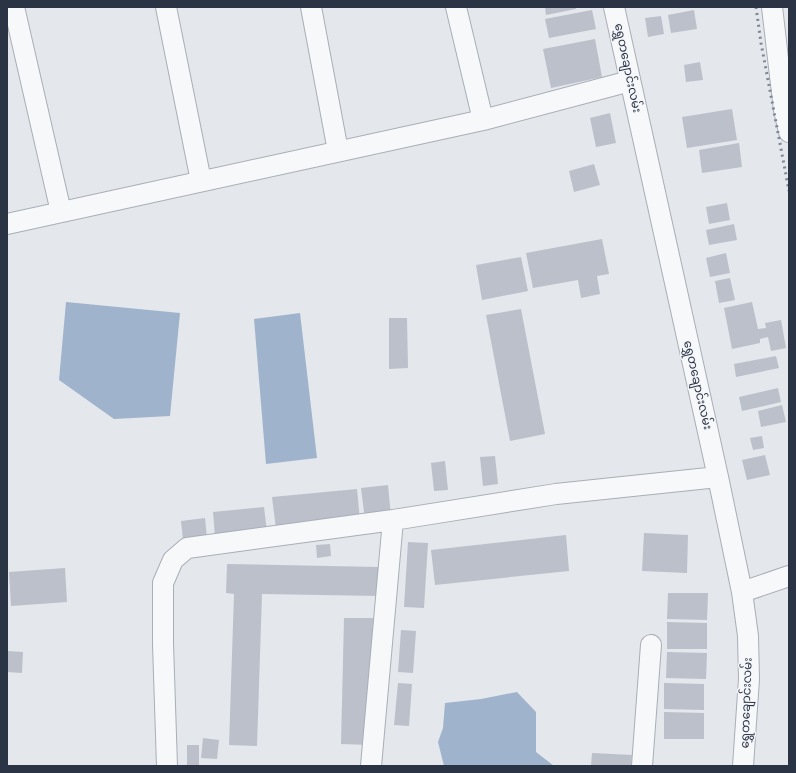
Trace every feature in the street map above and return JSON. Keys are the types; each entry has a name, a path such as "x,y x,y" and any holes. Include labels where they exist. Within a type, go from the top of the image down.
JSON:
{"street":[{"path":"14,7 61,212"},
{"path":"166,7 201,181"},
{"path":"311,7 338,152"},
{"path":"456,7 482,120"},
{"name":"ရွှေတချောင်းလမ်း","path":"614,7 742,592 748,636 749,679 743,766"},
{"path":"772,7 789,132"},
{"path":"7,224 482,120 630,81"},
{"path":"167,766 163,644 163,583 173,560 187,548 394,520 556,494 718,477"},
{"path":"370,766 394,520"},
{"path":"742,592 789,576"},
{"path":"642,766 651,645"}],"water":[{"path":"66,302 180,313 170,416 114,419 59,380"},
{"path":"300,313 317,458 266,464 254,319"},
{"path":"517,692 536,712 536,752 554,766 444,766 438,742 443,728 445,703 481,699"}],"building":[{"path":"545,7 576,7 576,9 546,15"},
{"path":"592,10 596,29 549,38 545,19"},
{"path":"694,10 697,29 671,33 668,15"},
{"path":"661,16 664,34 648,37 645,18"},
{"path":"595,39 602,77 551,88 543,49"},
{"path":"700,62 703,80 686,82 684,65"},
{"path":"732,109 737,140 687,148 682,117"},
{"path":"610,113 616,143 596,147 590,118"},
{"path":"739,143 742,167 702,173 699,150"},
{"path":"594,164 600,185 574,192 569,171"},
{"path":"727,203 730,220 709,224 706,207"},
{"path":"734,224 737,240 709,245 706,230"},
{"path":"602,239 609,274 597,276 600,294 581,298 578,280 533,288 526,253"},
{"path":"726,253 730,273 710,277 706,258"},
{"path":"521,257 528,291 482,300 476,265"},
{"path":"730,278 735,300 719,303 715,281"},
{"path":"752,302 758,329 766,328 765,323 781,320 786,348 771,351 768,337 760,339 760,343 732,349 724,308"},
{"path":"521,309 545,434 510,441 486,315"},
{"path":"389,318 407,318 408,368 389,369"},
{"path":"776,356 779,368 736,377 734,364"},
{"path":"778,388 781,402 742,411 739,397"},
{"path":"782,405 786,422 761,427 758,411"},
{"path":"762,436 764,448 753,450 750,438"},
{"path":"765,455 770,475 747,480 742,460"},
{"path":"495,456 498,484 483,486 480,457"},
{"path":"445,461 448,490 434,491 431,463"},
{"path":"388,485 391,517 365,520 361,488"},
{"path":"357,489 360,521 276,529 272,497"},
{"path":"264,507 267,532 215,537 213,512"},
{"path":"205,518 207,538 183,540 181,521"},
{"path":"644,533 688,535 687,573 642,571"},
{"path":"566,535 569,571 435,585 431,550"},
{"path":"408,542 428,543 424,608 404,607"},
{"path":"330,544 331,556 317,558 316,545"},
{"path":"227,564 379,567 379,596 262,594 257,746 229,745 234,594 226,593"},
{"path":"65,568 67,602 11,606 9,572"},
{"path":"668,593 708,593 707,620 667,619"},
{"path":"344,618 373,618 370,745 341,744"},
{"path":"667,622 707,623 707,649 667,649"},
{"path":"401,630 416,631 413,673 398,672"},
{"path":"7,651 23,652 22,673 7,672"},
{"path":"667,652 707,653 706,679 666,678"},
{"path":"398,683 412,684 409,726 394,725"},
{"path":"664,683 704,684 704,710 664,709"},
{"path":"664,712 704,713 704,739 664,739"},
{"path":"203,738 219,740 217,759 201,758"},
{"path":"187,745 199,745 199,766 187,766"},
{"path":"592,753 632,755 631,766 591,766"}],"railway":[{"path":"756,7 761,43 789,191"}]}
